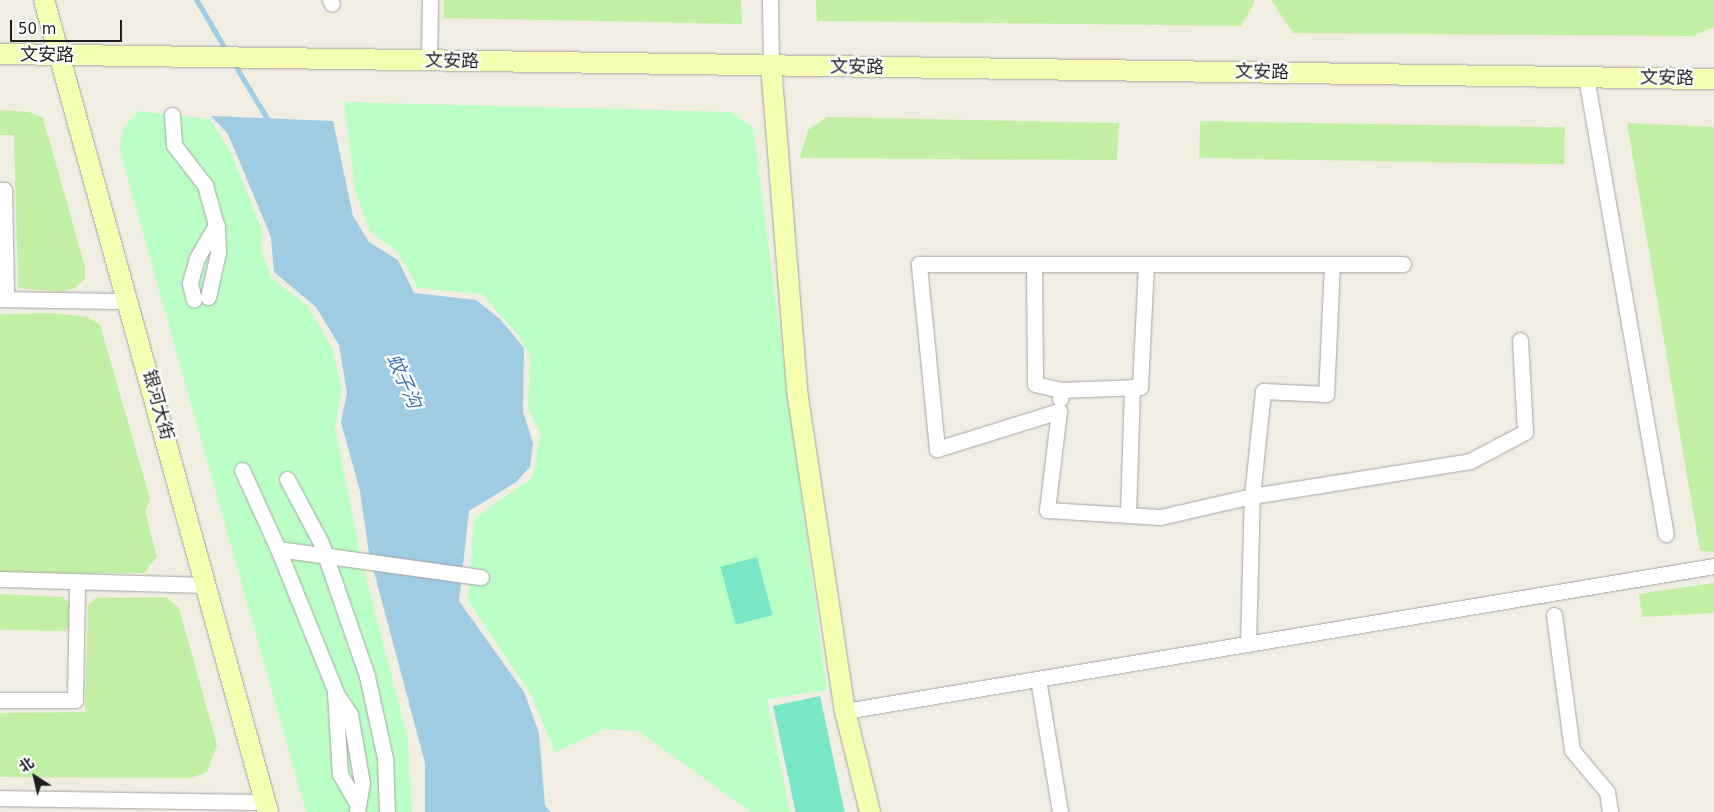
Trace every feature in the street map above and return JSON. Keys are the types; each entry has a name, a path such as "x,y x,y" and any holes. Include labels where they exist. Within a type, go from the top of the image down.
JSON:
{"main road":[{"name":"银河大街","path":"44,0 62,56 267,807"},
{"name":"文安路","path":"0,54 1714,79"},
{"path":"771,65 797,391 845,711 870,812"}],"street":[{"path":"429,61 430,0"},
{"path":"770,0 771,65"},
{"path":"1586,77 1666,534"},
{"path":"172,115 174,145 205,185 216,225 197,258 190,283 201,298"},
{"path":"0,190 4,190 3,299 129,301"},
{"path":"1059,410 937,449 919,264 1404,264"},
{"path":"1034,264 1035,384 1061,390 1140,387 1146,264"},
{"path":"1248,644 1252,496 1263,391 1326,394 1332,264"},
{"path":"1061,390 1047,510 1160,517 1252,496 1470,461 1524,432 1520,340"},
{"path":"1128,515 1132,387"},
{"path":"242,470 278,549 335,692 350,714 362,783 357,808"},
{"path":"287,479 324,553 367,676 385,758 387,812"},
{"path":"278,549 324,553 481,577"},
{"path":"845,711 1714,566"},
{"path":"0,579 207,585"},
{"path":"0,700 75,700 78,581"},
{"path":"1554,615 1572,750 1608,792 1610,812"},
{"path":"1038,679 1060,812"},
{"path":"0,798 267,807"}],"green space":[{"path":"444,0 741,0 742,24 444,18"},
{"path":"816,0 1254,0 1254,3 1241,26 817,21"},
{"path":"1271,0 1714,0 1714,27 1693,36 1293,33"},
{"path":"344,102 731,112 753,127 827,690 767,699 790,812 751,812 638,731 604,729 555,752 532,696 468,601 474,519 533,477 540,433 528,408 530,355 519,336 482,294 418,288 397,251 370,232 355,191"},
{"path":"0,110 29,112 43,118 85,267 85,279 75,288 62,292 18,288 14,135 0,135"},
{"path":"138,111 210,119 230,151 262,230 261,249 272,279 308,306 332,348 342,389 335,427 361,557 408,740 412,812 306,812 119,148 124,127"},
{"path":"827,117 1119,123 1117,160 800,158 808,130"},
{"path":"1200,121 1565,127 1564,164 1199,158"},
{"path":"1627,123 1714,127 1714,552 1700,551"},
{"path":"52,313 88,317 100,325 150,499 145,511 157,557 144,573 0,573 0,314"},
{"path":"757,557 773,615 736,625 720,567"},
{"path":"1714,583 1714,613 1642,617 1639,594"},
{"path":"0,594 63,597 69,603 69,626 65,631 0,630"},
{"path":"166,597 179,608 217,745 207,772 191,778 0,777 0,713 85,712 88,605 96,598"},
{"path":"820,696 845,812 796,812 773,706"}],"water":[{"path":"211,116 333,121 353,216 369,242 398,260 414,293 476,300 500,319 524,348 523,412 533,443 530,467 516,482 469,511 459,601 524,692 539,733 545,806 551,812 425,812 425,763 369,553 360,491 341,422 347,393 339,345 316,307 274,272 271,237 228,134"}],"waterway":[{"name":"蚊子沟","path":"197,0 228,53"},
{"name":"蚊子沟","path":"234,63 269,121"}]}
